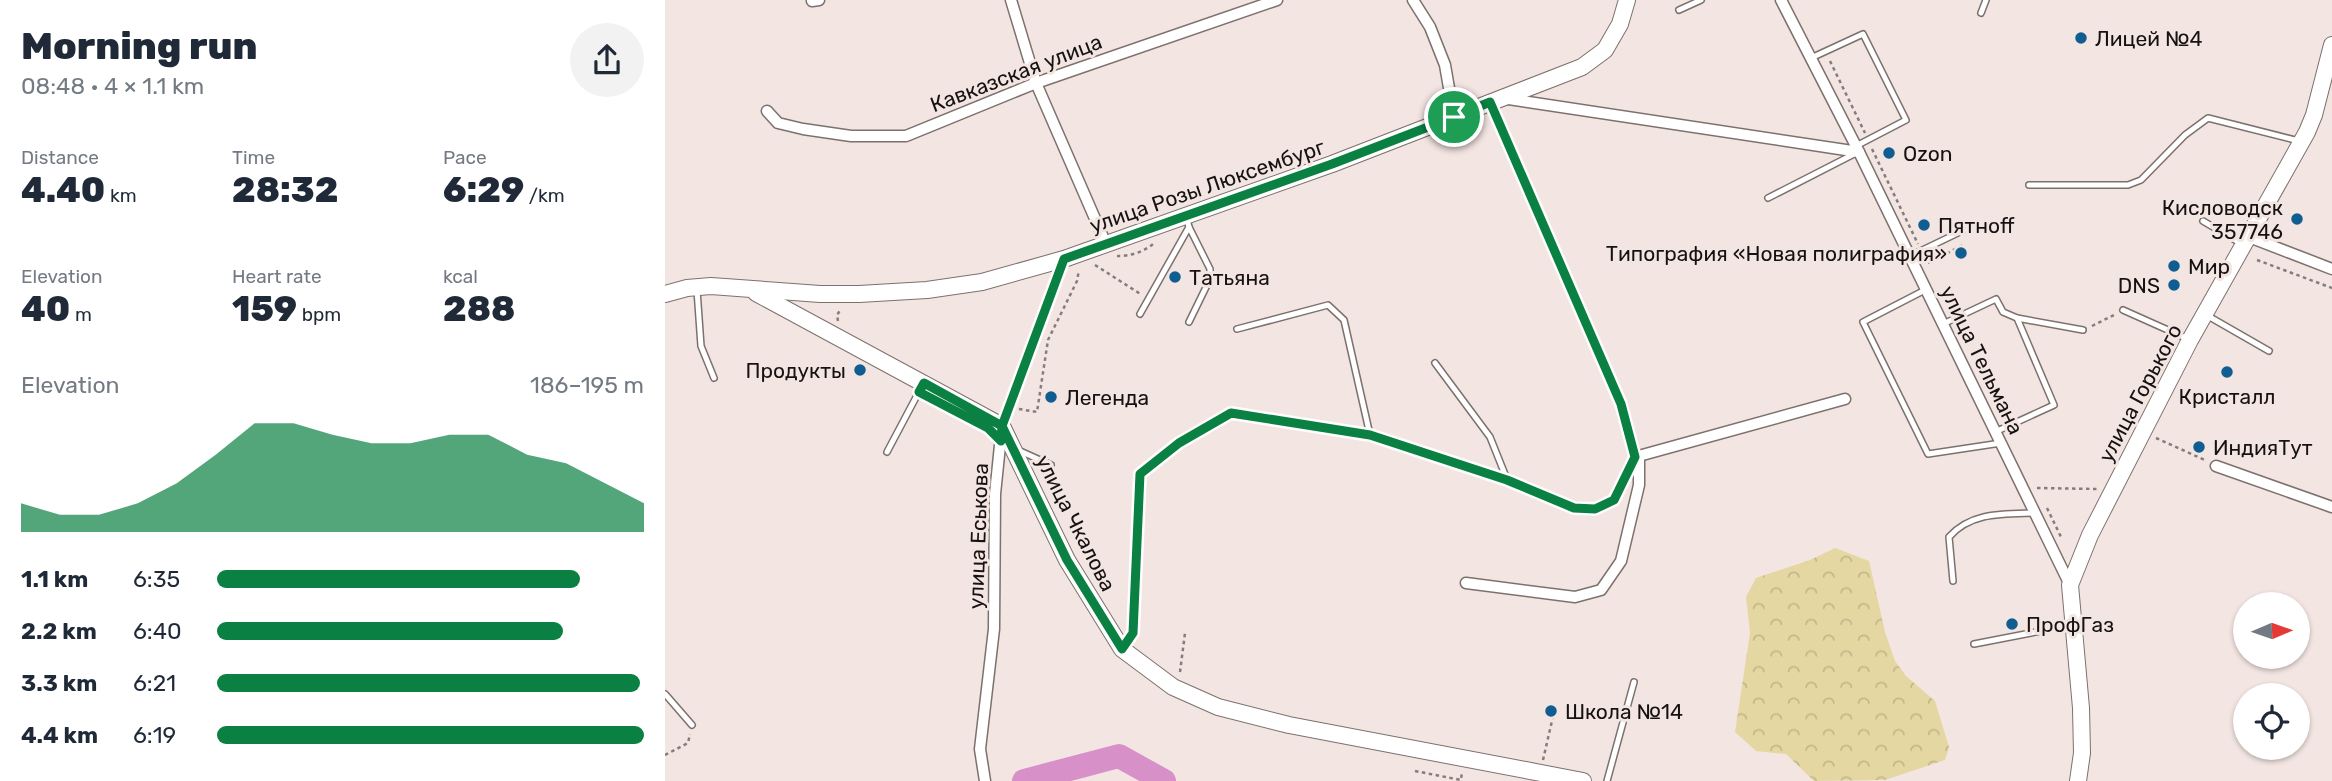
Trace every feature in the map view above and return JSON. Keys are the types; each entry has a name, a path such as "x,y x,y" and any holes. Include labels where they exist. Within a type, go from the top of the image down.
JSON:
{"street":[{"path":"1011,0 1036,83 1106,244"},
{"name":"Кавказская улица","path":"767,111 778,123 803,129 851,135 906,136 1036,83 1277,0"},
{"path":"1413,0 1430,27 1445,65 1454,117"},
{"name":"улица Розы Люксембург","path":"751,290 859,294 982,282 1187,221 1581,66 1605,50 1620,24 1627,0"},
{"name":"улица Тельмана","path":"1781,0 1910,256 2070,585"},
{"name":"улица Горького","path":"2078,781 2081,708 2070,585 2090,535 2190,340 2302,142 2314,115 2332,45"},
{"path":"1466,583 1575,597 1601,590 1621,561 1639,485 1637,457 1621,404 1495,100 1857,149"},
{"path":"2247,241 2332,269"},
{"name":"улица Еськова","path":"985,780 980,749 994,629 995,494 1002,426 1064,259"},
{"path":"665,294 697,287 751,290 1002,426"},
{"path":"1370,435 1507,480 1574,508 1595,509 1614,500 1637,457 1845,399"},
{"name":"улица Чкалова","path":"1002,426 1067,560 1122,649 1173,687 1217,707 1289,725 1583,781"},
{"path":"2216,466 2332,507"}],"lane":[{"path":"1679,10 1701,0"},
{"path":"1981,13 1986,0"},
{"path":"1768,198 1906,120 1863,34 1811,58"},
{"path":"2029,185 2128,186 2141,180 2185,135 2209,118 2302,142"},
{"path":"2203,220 2247,241"},
{"path":"1140,314 1187,221"},
{"path":"1187,221 1210,269 1210,279 1189,322"},
{"path":"1910,256 1964,230"},
{"path":"697,287 701,346 714,378"},
{"path":"1926,289 1863,322 1928,454 1998,438 2054,405 2017,318"},
{"path":"1943,324 1996,299 2003,312 2017,318 2083,330"},
{"path":"1231,413 1370,435 1344,320 1328,305 1237,329"},
{"path":"2123,310 2190,340"},
{"path":"2205,314 2269,351"},
{"path":"1435,363 1490,437 1507,480"},
{"path":"887,452 924,383"},
{"path":"1014,448 1051,465"},
{"path":"1952,581 1949,537 1958,527 1994,514 2034,513"},
{"path":"1974,644 2072,625"},
{"path":"1607,781 1634,682"},
{"path":"665,694 692,725"}],"path":[{"path":"2224,203 2245,216"},
{"path":"1928,263 1963,245"},
{"path":"2257,260 2332,288"},
{"path":"1089,261 1148,299"},
{"path":"1020,410 1037,412 1048,340 1077,281 1081,263"},
{"path":"2083,330 2123,310"},
{"path":"1122,649 1133,633 1140,474 1179,443 1231,413"},
{"path":"2155,437 2216,466"},
{"path":"2037,488 2093,487"},
{"path":"1180,668 1185,633"},
{"path":"1543,762 1553,712"},
{"path":"665,755 688,743 692,725"},
{"path":"1415,771 1461,780"}],"green space":[{"path":"1835,548 1869,561 1885,632 1895,661 1906,676 1935,701 1949,747 1945,760 1885,780 1814,781 1786,754 1756,751 1735,732 1750,633 1746,597 1756,578 1810,560"}],"waterway":[{"path":"1024,781 1119,756 1164,781"}],"place":[{"name":"Лицей №4","path":"2081,38"},
{"name":"Ozon","path":"1889,153"},
{"name":"Кисловодск 357746","path":"2297,219"},
{"name":"Пятнoff","path":"1924,225"},
{"name":"Типография «Новая полиграфия»","path":"1961,253"},
{"name":"Мир","path":"2174,266"},
{"name":"Татьяна","path":"1175,277"},
{"name":"DNS","path":"2174,285"},
{"name":"Продукты","path":"860,370"},
{"name":"Кристалл","path":"2227,372"},
{"name":"Легенда","path":"1051,397"},
{"name":"ИндияТут","path":"2199,447"},
{"name":"ПрофГаз","path":"2012,624"},
{"name":"Школа №14","path":"1551,711"}],"route":[{"path":"1454,117 1332,164 1064,259 1002,426 924,383 919,392 988,428 1001,441 1002,426 1067,560 1122,649 1133,633 1140,474 1179,443 1231,413 1370,435 1507,480 1574,508 1595,509 1614,500 1635,457 1621,404 1490,102 1454,117"}]}
